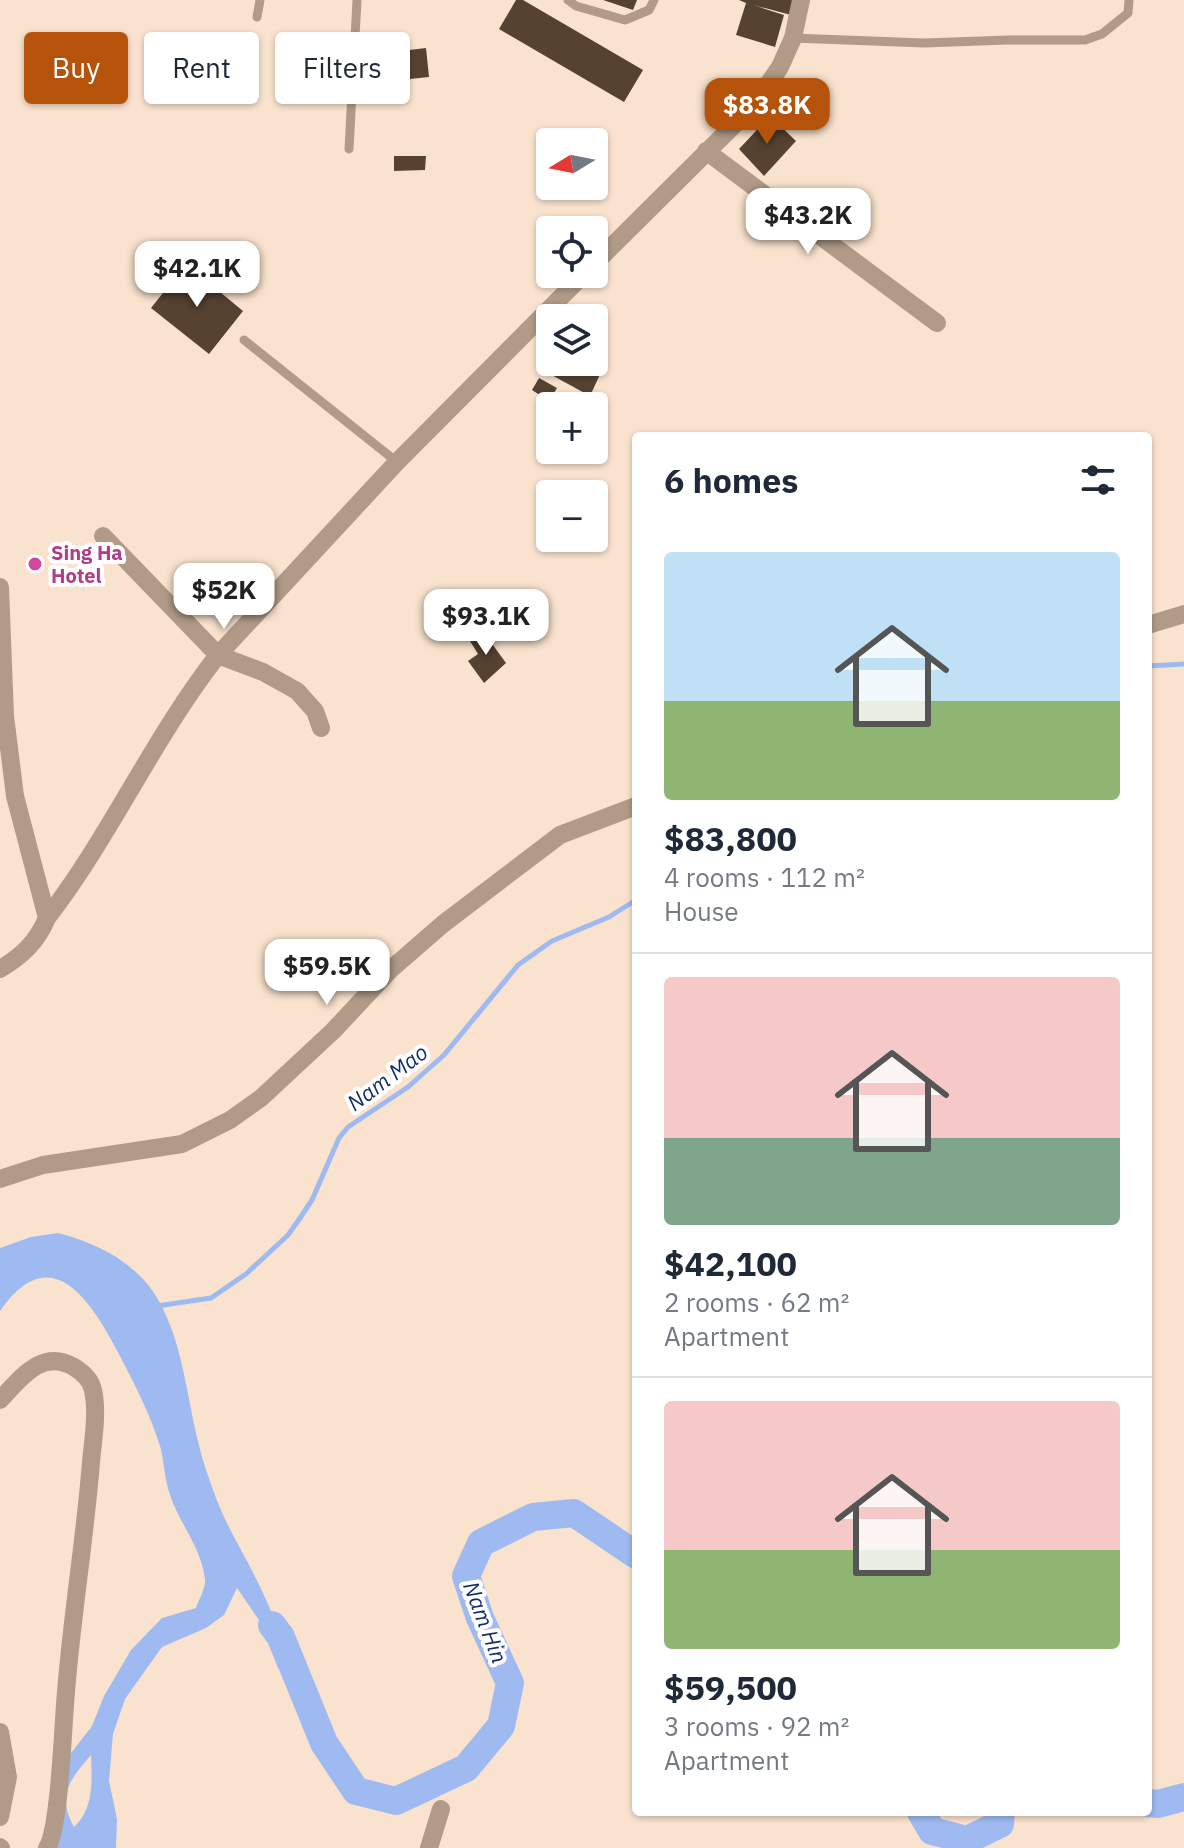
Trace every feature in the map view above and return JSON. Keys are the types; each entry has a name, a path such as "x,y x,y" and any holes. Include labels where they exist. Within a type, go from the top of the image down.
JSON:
{"street":[{"path":"608,250 741,118 766,87 780,67 793,38 801,0"},
{"path":"706,151 937,323"},
{"path":"0,969 30,948 41,934 47,918 78,879 192,687 218,655 397,462 570,288"},
{"path":"103,536 218,655 263,672 297,691 315,711 321,728"},
{"path":"0,587 5,716 15,796 47,918"},
{"path":"1152,624 1184,614"},
{"path":"0,1179 43,1165 182,1144 230,1120 261,1098 333,1031 390,970 443,924 560,835 632,808"},
{"path":"0,1400 27,1371 47,1360 66,1362 82,1371 93,1388 95,1417 88,1509 67,1679 57,1807 51,1842 47,1848"},
{"path":"0,1732 8,1777 0,1817"},
{"path":"429,1848 441,1809"}],"lane":[{"path":"257,17 260,0"},
{"path":"349,149 357,0"},
{"path":"568,0 576,6 625,20 649,10 654,0"},
{"path":"793,38 924,43 1085,40 1102,34 1128,13 1129,0"},
{"path":"244,340 397,462"}],"water":[{"path":"58,1233 99,1248 135,1271 154,1293 178,1348 201,1452 216,1498 273,1615 297,1689 278,1668 259,1620 237,1588 224,1615 206,1628 162,1647 125,1699 113,1734 109,1781 117,1819 116,1848 50,1848 47,1840 48,1803 64,1762 92,1726 104,1696 131,1650 162,1618 196,1608 205,1579 199,1555 172,1500 160,1446 147,1411 109,1336 84,1299 70,1286 54,1278 37,1279 19,1289 0,1311 0,1248 31,1237","holes":["91,1755 88,1803 81,1820 74,1827 66,1797 71,1781"]}],"building":[{"path":"516,0 523,0 643,70 624,102 499,29"},
{"path":"603,0 637,0 633,10"},
{"path":"739,0 794,0 791,15 753,5 784,15 775,47 736,35 746,3"},
{"path":"426,48 429,77 410,79 410,50"},
{"path":"770,116 796,141 764,176 739,149"},
{"path":"394,156 426,156 425,170 394,171"},
{"path":"186,264 243,311 209,354 151,308"},
{"path":"553,376 599,376 592,392 583,392"},
{"path":"539,378 557,388 555,392 532,390"},
{"path":"482,630 506,663 484,683 468,661 478,654 470,641"}],"waterway":[{"name":"Nam Mao","path":"1152,666 1184,664"},
{"name":"Nam Mao","path":"157,1306 211,1298 246,1274 288,1235 298,1221 312,1200 339,1138 348,1127 408,1087 444,1055 518,965 552,941 609,917 632,903"},
{"name":"Nam Hin","path":"272,1625 281,1637 324,1743 356,1791 396,1801 466,1768 501,1726 510,1683 480,1618 466,1576 481,1543 533,1517 574,1513 632,1552"},
{"name":"Nam Hin","path":"1152,1803 1184,1797"},
{"name":"Nam Hin","path":"923,1816 932,1831 967,1840 1000,1824 1001,1816"}],"place":[{"name":"Sing Ha Hotel","path":"35,564"}]}
